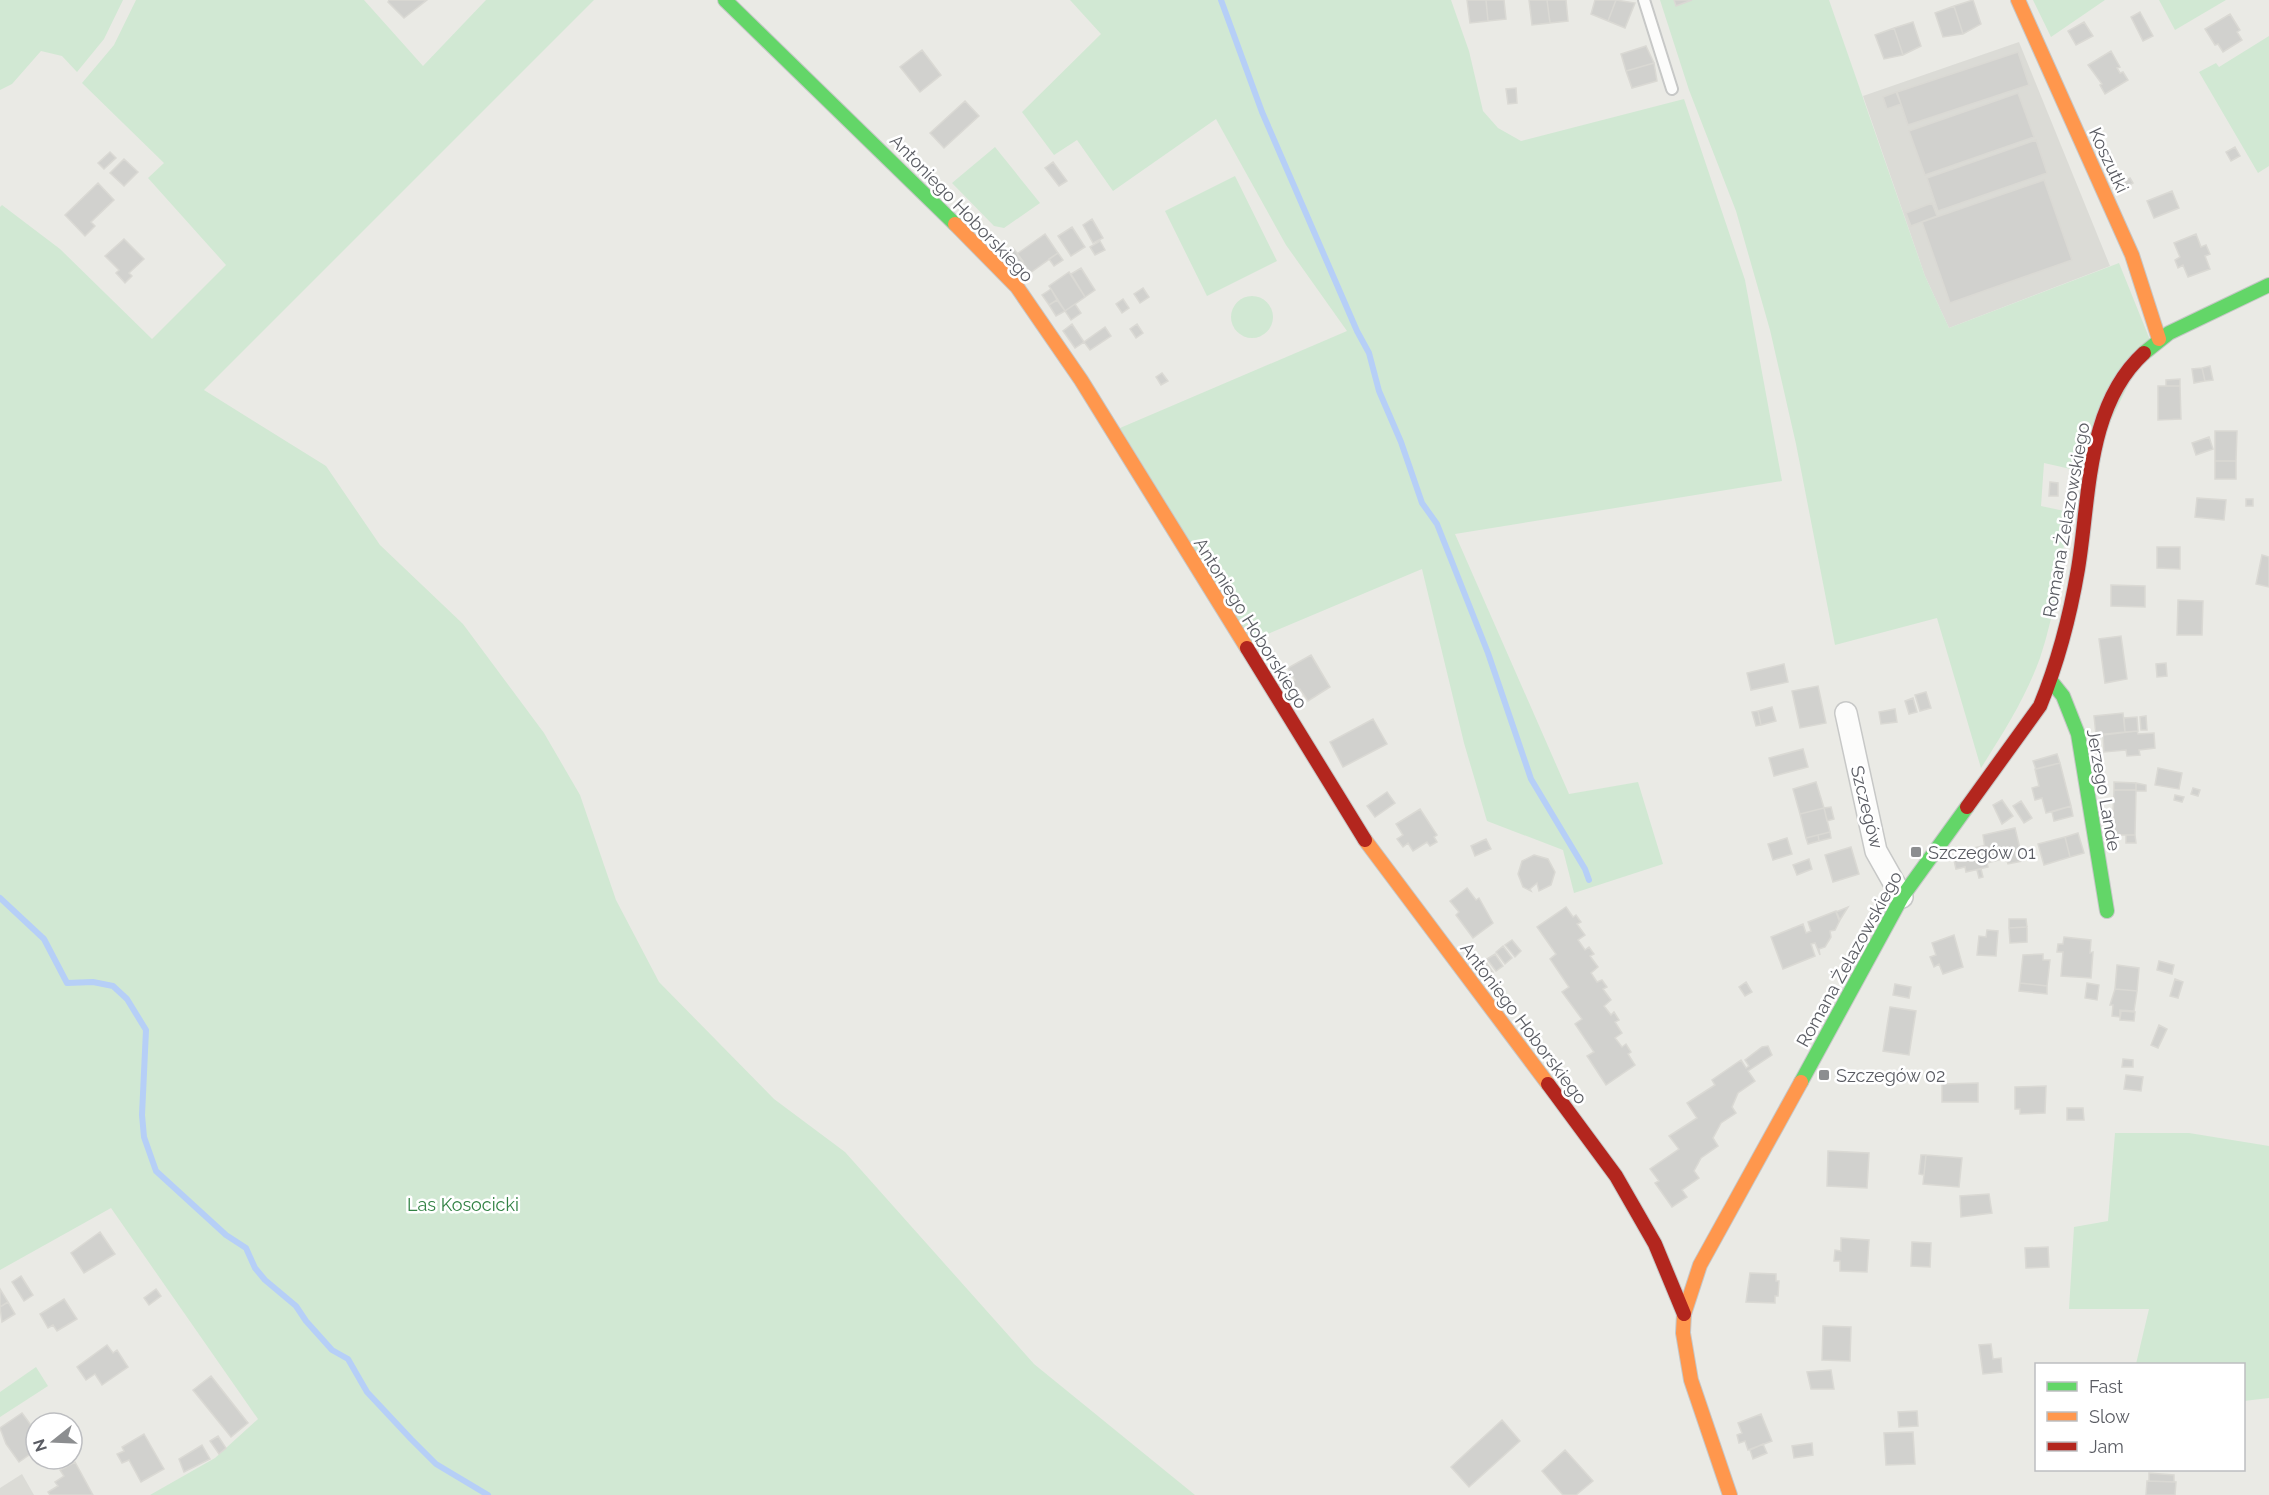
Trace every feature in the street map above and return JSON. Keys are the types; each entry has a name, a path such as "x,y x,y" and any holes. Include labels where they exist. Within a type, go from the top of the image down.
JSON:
{"street":[{"name":"Antoniego Hoborskiego","path":"725,0 860,129 1017,287 1081,380 1362,835 1616,1176 1655,1244 1684,1314"},
{"name":"Koszutki","path":"2018,0 2132,255 2159,339"},
{"name":"Romana Żelazowskiego","path":"1730,1495 1693,1386 1684,1341 1684,1314 1700,1265 1902,897 2040,706 2050,681 2080,552 2094,447 2102,418 2114,392 2159,339 2269,285"},
{"name":"Jerzego Lande","path":"2050,681 2063,696 2078,734 2107,911"},
{"name":"Szczegów","path":"1846,713 1876,851 1902,897"}],"lane":[{"path":"1644,0 1672,89"}],"shaded area":[{"path":"2019,42 2110,266 1949,328 1925,276 1863,96"},
{"path":"22,1474 34,1495 0,1495 0,1488"}],"green space":[{"path":"0,0 123,0 104,39 77,72 62,56 41,51 12,84 0,90"},
{"name":"Las Kosocicki","path":"136,0 364,0 423,66 486,0 594,0 204,390 326,466 380,545 463,624 544,733 580,795 616,900 659,982 774,1099 845,1152 1034,1364 1195,1495 150,1495 215,1458 258,1419 111,1208 0,1270 0,207 2,205 60,249 152,339 226,265 148,178 164,163 82,83 114,45"},
{"path":"1070,0 1451,0 1469,51 1483,111 1498,128 1521,141 1684,99 1745,280 1782,481 1455,534 1569,794 1638,782 1663,864 1574,893 1563,850 1487,821 1464,743 1422,569 1251,641 1120,428 1347,331 1286,245 1216,119 1113,191 1077,140 1054,155 1022,112 1101,34"},
{"path":"1660,0 1829,0 1925,276 1949,328 2119,263 2150,340 2084,476 2075,470 2044,463 2041,506 2069,512 2054,604 2046,640 2028,687 1981,768 1937,618 1835,645 1796,444 1770,330 1736,211 1689,90"},
{"path":"2033,0 2105,0 2051,37"},
{"path":"2159,0 2226,0 2175,30"},
{"path":"2269,36 2269,166 2258,173 2199,72 2216,63 2219,67"},
{"path":"995,147 1040,203 1004,228 994,226 952,183"},
{"path":"1235,176 1277,261 1207,296 1165,211"},
{"path":"1252,296 1267,302 1273,317 1267,332 1252,338 1237,332 1231,317 1237,302"},
{"path":"2115,1133 2189,1133 2269,1146 2269,1398 2245,1401 2245,1363 2136,1363 2149,1309 2069,1309 2074,1227 2108,1221"},
{"path":"36,1367 48,1386 0,1417 0,1392"}],"building":[{"path":"389,0 427,0 404,18 388,2"},
{"path":"1467,0 1486,0 1488,21 1470,23"},
{"path":"1486,0 1504,0 1506,19 1488,21"},
{"path":"1529,0 1547,0 1550,23 1532,25"},
{"path":"1547,0 1566,0 1568,21 1550,23"},
{"path":"1595,0 1616,0 1608,21 1591,14"},
{"path":"1616,0 1635,3 1625,28 1608,21"},
{"path":"1674,0 1692,0 1676,6"},
{"path":"1973,0 1981,24 1963,34 1954,6"},
{"path":"1954,6 1963,34 1943,37 1935,13"},
{"path":"2140,12 2153,36 2143,41 2131,17"},
{"path":"2230,14 2240,30 2237,32 2242,40 2223,52 2218,44 2215,45 2205,29"},
{"path":"1913,22 1921,46 1903,55 1894,28"},
{"path":"2084,22 2093,36 2076,45 2068,31"},
{"path":"1894,28 1903,55 1884,59 1875,35"},
{"path":"1646,46 1654,63 1626,71 1621,54"},
{"path":"922,50 941,75 920,92 900,67"},
{"path":"2111,51 2120,67 2117,68 2128,80 2105,94 2100,85 2102,84 2088,65"},
{"path":"2018,52 2029,85 1908,125 1897,92"},
{"path":"1654,63 1657,81 1632,88 1626,71"},
{"path":"1516,88 1517,103 1508,104 1506,89"},
{"path":"1896,92 1901,104 1887,109 1883,97"},
{"path":"2018,93 2034,137 1925,175 1909,131"},
{"path":"965,101 979,116 944,148 930,133"},
{"path":"2036,140 2047,173 1938,211 1927,178"},
{"path":"2235,147 2240,156 2231,161 2226,152"},
{"path":"110,152 116,158 104,169 98,163"},
{"path":"124,159 138,172 124,186 110,173"},
{"path":"1053,162 1067,181 1059,186 1045,168"},
{"path":"2130,178 2133,183 2123,189 2120,184"},
{"path":"2044,180 2072,260 1950,303 1922,222"},
{"path":"98,183 114,200 91,222 95,226 85,236 65,215"},
{"path":"2172,191 2179,208 2154,218 2147,201"},
{"path":"1932,203 1937,216 1911,226 1906,213"},
{"path":"1092,219 1103,238 1093,243 1083,225"},
{"path":"1072,227 1085,247 1071,256 1058,236"},
{"path":"1045,234 1058,253 1030,273 1017,254"},
{"path":"2196,234 2201,247 2206,245 2210,254 2205,256 2210,269 2188,277 2183,265 2178,268 2175,260 2180,257 2174,243"},
{"path":"124,239 144,259 129,273 132,276 125,283 116,273 119,270 105,256"},
{"path":"1100,241 1105,250 1095,255 1090,247"},
{"path":"1013,248 1023,261 1013,268 1003,255"},
{"path":"1058,253 1063,260 1054,266 1049,259"},
{"path":"1081,268 1095,290 1085,297 1071,274"},
{"path":"1069,272 1085,297 1065,311 1049,286"},
{"path":"1143,288 1149,297 1140,303 1134,294"},
{"path":"1051,289 1057,300 1049,305 1042,295"},
{"path":"1123,299 1129,308 1122,313 1116,304"},
{"path":"1057,300 1065,311 1056,316 1049,305"},
{"path":"1075,304 1081,313 1071,320 1065,311"},
{"path":"1072,324 1084,342 1075,348 1063,331"},
{"path":"1137,324 1143,333 1136,338 1130,329"},
{"path":"1105,327 1111,336 1090,350 1084,342"},
{"path":"2210,366 2213,380 2205,381 2202,368"},
{"path":"2202,368 2205,381 2194,383 2192,369"},
{"path":"1162,373 1168,381 1161,385 1156,377"},
{"path":"2180,379 2180,386 2166,386 2166,380"},
{"path":"2158,386 2180,386 2181,419 2158,420"},
{"path":"2215,431 2237,431 2236,461 2215,461"},
{"path":"2209,437 2213,449 2196,455 2192,443"},
{"path":"2215,461 2236,461 2236,479 2215,479"},
{"path":"2050,482 2058,483 2058,496 2049,496"},
{"path":"2197,498 2226,500 2224,520 2195,517"},
{"path":"2246,499 2253,499 2253,506 2246,506"},
{"path":"2157,547 2180,547 2180,569 2157,568"},
{"path":"2262,555 2269,557 2269,587 2256,584"},
{"path":"2111,585 2145,586 2145,607 2111,606"},
{"path":"2178,600 2203,601 2202,635 2177,635"},
{"path":"2121,636 2127,679 2105,683 2099,639"},
{"path":"1311,655 1330,687 1308,701 1300,689 1295,692 1290,683 1295,680 1288,668"},
{"path":"2166,663 2167,676 2157,677 2156,664"},
{"path":"1784,664 1788,682 1751,690 1747,673"},
{"path":"1818,686 1826,723 1800,728 1792,691"},
{"path":"1926,692 1931,708 1920,711 1915,695"},
{"path":"1913,698 1917,712 1909,714 1905,701"},
{"path":"1772,707 1776,721 1761,725 1758,711"},
{"path":"1895,709 1897,722 1881,724 1879,712"},
{"path":"1758,711 1761,725 1756,726 1752,712"},
{"path":"2123,713 2125,732 2096,735 2094,716"},
{"path":"2146,716 2147,730 2141,730 2140,717"},
{"path":"2137,717 2138,731 2125,732 2124,718"},
{"path":"1373,719 1387,744 1343,767 1330,742"},
{"path":"2137,731 2138,734 2154,733 2155,748 2139,750 2140,755 2127,756 2126,750 2104,752 2103,735"},
{"path":"1803,749 1808,767 1774,776 1769,758"},
{"path":"2057,754 2060,763 2036,769 2033,761"},
{"path":"2060,763 2071,806 2046,813 2042,798 2035,800 2032,788 2039,786 2035,769"},
{"path":"2158,768 2182,773 2179,789 2155,785"},
{"path":"1816,782 1824,808 1800,814 1793,789"},
{"path":"2114,782 2136,783 2136,790 2114,790"},
{"path":"2136,783 2146,785 2146,791 2136,791"},
{"path":"2193,788 2200,790 2198,796 2191,794"},
{"path":"2114,790 2136,790 2135,835 2112,835"},
{"path":"1387,792 1395,803 1375,817 1367,806"},
{"path":"2175,795 2184,797 2182,802 2174,800"},
{"path":"2002,800 2013,816 2002,824 1993,805"},
{"path":"2021,801 2032,818 2024,823 2013,806"},
{"path":"2071,806 2073,816 2054,821 2052,812"},
{"path":"1831,807 1834,819 1827,821 1824,808"},
{"path":"1824,808 1830,832 1806,838 1800,814"},
{"path":"1420,809 1437,835 1434,837 1437,842 1430,846 1427,842 1413,851 1408,843 1403,847 1397,839 1403,835 1396,824"},
{"path":"2015,828 2023,861 2008,864 2006,858 1987,863 1983,835"},
{"path":"1830,832 1831,838 1819,841 1818,835"},
{"path":"2078,833 2084,853 2070,857 2065,837"},
{"path":"1818,835 1819,841 1808,844 1806,838"},
{"path":"2126,835 2135,835 2136,843 2126,843"},
{"path":"2065,837 2070,857 2044,865 2038,844"},
{"path":"1787,838 1792,854 1773,860 1768,844"},
{"path":"1486,839 1491,849 1475,856 1471,846"},
{"path":"1983,846 1988,867 1966,872 1965,867 1956,869 1953,856 1960,855 1960,851"},
{"path":"1851,847 1859,874 1833,882 1825,855"},
{"path":"1534,855 1548,859 1555,872 1551,885 1539,891 1537,883 1530,889 1531,891 1523,887 1518,874 1522,861"},
{"path":"1809,859 1812,869 1797,875 1793,865"},
{"path":"1981,869 1983,877 1979,878 1977,870"},
{"path":"1467,888 1476,900 1479,898 1493,923 1473,938 1456,915 1459,912 1450,901"},
{"path":"1566,907 1573,917 1576,915 1581,922 1577,924 1585,935 1578,940 1585,950 1589,947 1594,954 1590,956 1598,967 1591,973 1597,982 1602,980 1607,987 1603,989 1611,1000 1604,1006 1611,1015 1614,1012 1619,1020 1615,1022 1622,1033 1615,1038 1622,1047 1626,1044 1631,1052 1628,1054 1635,1065 1606,1085 1587,1056 1594,1052 1575,1024 1582,1019 1562,992 1569,987 1550,959 1556,954 1537,927"},
{"path":"1848,907 1840,920 1839,920 1836,912"},
{"path":"1836,911 1840,920 1835,930 1830,931 1831,937 1825,947 1819,949 1820,955 1815,943 1811,944 1815,956 1783,969 1771,937 1803,924 1806,933 1811,931 1808,922"},
{"path":"2009,919 2026,919 2027,927 2009,928"},
{"path":"2027,927 2027,942 2010,943 2009,928"},
{"path":"1987,930 1998,931 1996,956 1977,955 1979,936 1986,937"},
{"path":"1954,935 1963,967 1943,974 1939,964 1934,967 1930,957 1936,955 1932,943"},
{"path":"2064,937 2091,940 2090,953 2093,952 2091,978 2061,976 2063,952 2057,952 2058,944 2063,944"},
{"path":"1512,940 1521,951 1515,957 1505,945"},
{"path":"1503,946 1512,958 1505,964 1496,952"},
{"path":"1495,954 1503,966 1496,971 1487,959"},
{"path":"2043,954 2043,960 2050,960 2047,986 2020,983 2023,955"},
{"path":"1485,961 1493,972 1487,977 1478,966"},
{"path":"2159,961 2174,965 2172,974 2157,970"},
{"path":"2117,965 2139,968 2137,991 2115,989"},
{"path":"2175,979 2183,982 2178,998 2170,996"},
{"path":"1746,982 1752,992 1745,996 1739,987"},
{"path":"2020,983 2047,986 2047,994 2019,991"},
{"path":"2087,983 2099,985 2097,1000 2085,998"},
{"path":"1895,984 1911,987 1909,998 1893,995"},
{"path":"2115,989 2137,991 2134,1011 2120,1010 2120,1017 2112,1016 2113,1005 2110,1005"},
{"path":"1890,1007 1916,1011 1909,1055 1883,1051"},
{"path":"2121,1011 2135,1012 2134,1021 2120,1020"},
{"path":"2159,1025 2167,1029 2158,1048 2151,1045"},
{"path":"1768,1046 1772,1055 1748,1071 1755,1081 1738,1093 1732,1107 1736,1113 1721,1123 1713,1138 1718,1146 1701,1158 1694,1171 1699,1178 1682,1190 1687,1197 1672,1207 1655,1183 1659,1181 1650,1169 1679,1149 1669,1136 1697,1118 1687,1103 1715,1085 1712,1080 1741,1060 1746,1068 1749,1066 1745,1060 1762,1047"},
{"path":"2123,1059 2133,1060 2133,1067 2122,1067"},
{"path":"2126,1075 2143,1077 2141,1091 2124,1089"},
{"path":"1978,1083 1978,1102 1942,1102 1942,1084"},
{"path":"2046,1086 2045,1113 2020,1114 2020,1109 2015,1109 2015,1087"},
{"path":"2067,1108 2083,1108 2084,1120 2067,1120"},
{"path":"1828,1151 1869,1153 1867,1188 1827,1186"},
{"path":"1921,1155 1926,1155 1924,1175 1919,1174"},
{"path":"1926,1155 1962,1158 1959,1187 1923,1184"},
{"path":"1989,1194 1992,1213 1961,1217 1960,1196"},
{"path":"100,1232 115,1254 84,1273 71,1253"},
{"path":"1841,1238 1869,1240 1867,1272 1840,1271 1840,1261 1834,1261 1835,1250 1841,1251"},
{"path":"1912,1242 1931,1243 1930,1267 1911,1266"},
{"path":"2048,1247 2049,1267 2026,1268 2025,1248"},
{"path":"1750,1273 1776,1274 1776,1281 1779,1281 1775,1303 1746,1302"},
{"path":"21,1276 33,1295 24,1301 12,1282"},
{"path":"0,1289 8,1302 0,1307"},
{"path":"156,1289 161,1296 149,1305 144,1298"},
{"path":"64,1299 77,1319 57,1331 53,1325 48,1328 40,1314"},
{"path":"8,1302 15,1314 2,1322 0,1307"},
{"path":"1823,1326 1851,1327 1850,1361 1822,1360"},
{"path":"1991,1344 1993,1359 2001,1358 2002,1372 1983,1374 1979,1345"},
{"path":"107,1345 113,1353 117,1350 128,1367 102,1385 95,1374 86,1380 77,1367"},
{"path":"1831,1370 1834,1389 1811,1389 1807,1372"},
{"path":"211,1376 248,1423 231,1437 193,1390"},
{"path":"1917,1411 1918,1426 1899,1427 1898,1412"},
{"path":"22,1413 24,1416 24,1458 19,1462 6,1444 0,1428"},
{"path":"1761,1414 1772,1441 1748,1450 1745,1441 1739,1443 1737,1435 1742,1433 1738,1423"},
{"path":"1502,1420 1520,1441 1469,1487 1451,1467"},
{"path":"1913,1432 1915,1464 1886,1465 1884,1433"},
{"path":"144,1434 164,1469 141,1482 129,1460 122,1463 117,1454 124,1451 122,1447"},
{"path":"218,1436 226,1448 219,1454 210,1441"},
{"path":"1812,1443 1813,1455 1794,1458 1792,1446"},
{"path":"1763,1444 1767,1453 1753,1459 1750,1450"},
{"path":"202,1445 210,1459 184,1472 179,1459"},
{"path":"1565,1450 1593,1481 1576,1495 1563,1495 1542,1471"},
{"path":"61,1471 80,1471 93,1495 50,1495 48,1492 58,1486 55,1482 64,1476"},
{"path":"2149,1473 2174,1475 2174,1482 2149,1481"},
{"path":"2147,1481 2176,1482 2175,1495 2146,1495"}],"waterway":[{"path":"1221,0 1262,112 1357,331 1369,353 1379,391 1401,442 1422,503 1437,524 1488,653 1531,779 1585,869 1589,880"},
{"path":"0,898 44,939 67,983 93,982 113,986 127,999 146,1030 142,1115 144,1137 156,1171 226,1235 246,1248 255,1268 265,1280 296,1306 332,1350 348,1359 367,1392 436,1464 488,1495"}],"traffic: fast":[{"path":"725,0 955,224"},
{"path":"2144,353 2169,333 2269,285"},
{"path":"2051,681 2063,696 2078,734 2107,911"},
{"path":"1801,1082 1902,897 1967,807"}],"traffic: slow":[{"path":"2018,0 2132,255 2159,339"},
{"path":"955,224 1017,287 1081,380 1247,648"},
{"path":"1365,840 1548,1084"},
{"path":"1730,1495 1691,1380 1683,1333 1684,1314 1700,1265 1801,1082"}],"traffic: jam":[{"path":"1967,807 2040,706 2058,656 2071,604 2089,483 2101,426 2111,399 2125,375 2144,353"},
{"path":"1247,648 1365,840"},
{"path":"1548,1084 1616,1176 1655,1244 1684,1314"}],"place":[{"name":"Szczegów 01","path":"1916,852"},
{"name":"Szczegów 02","path":"1824,1075"}]}
